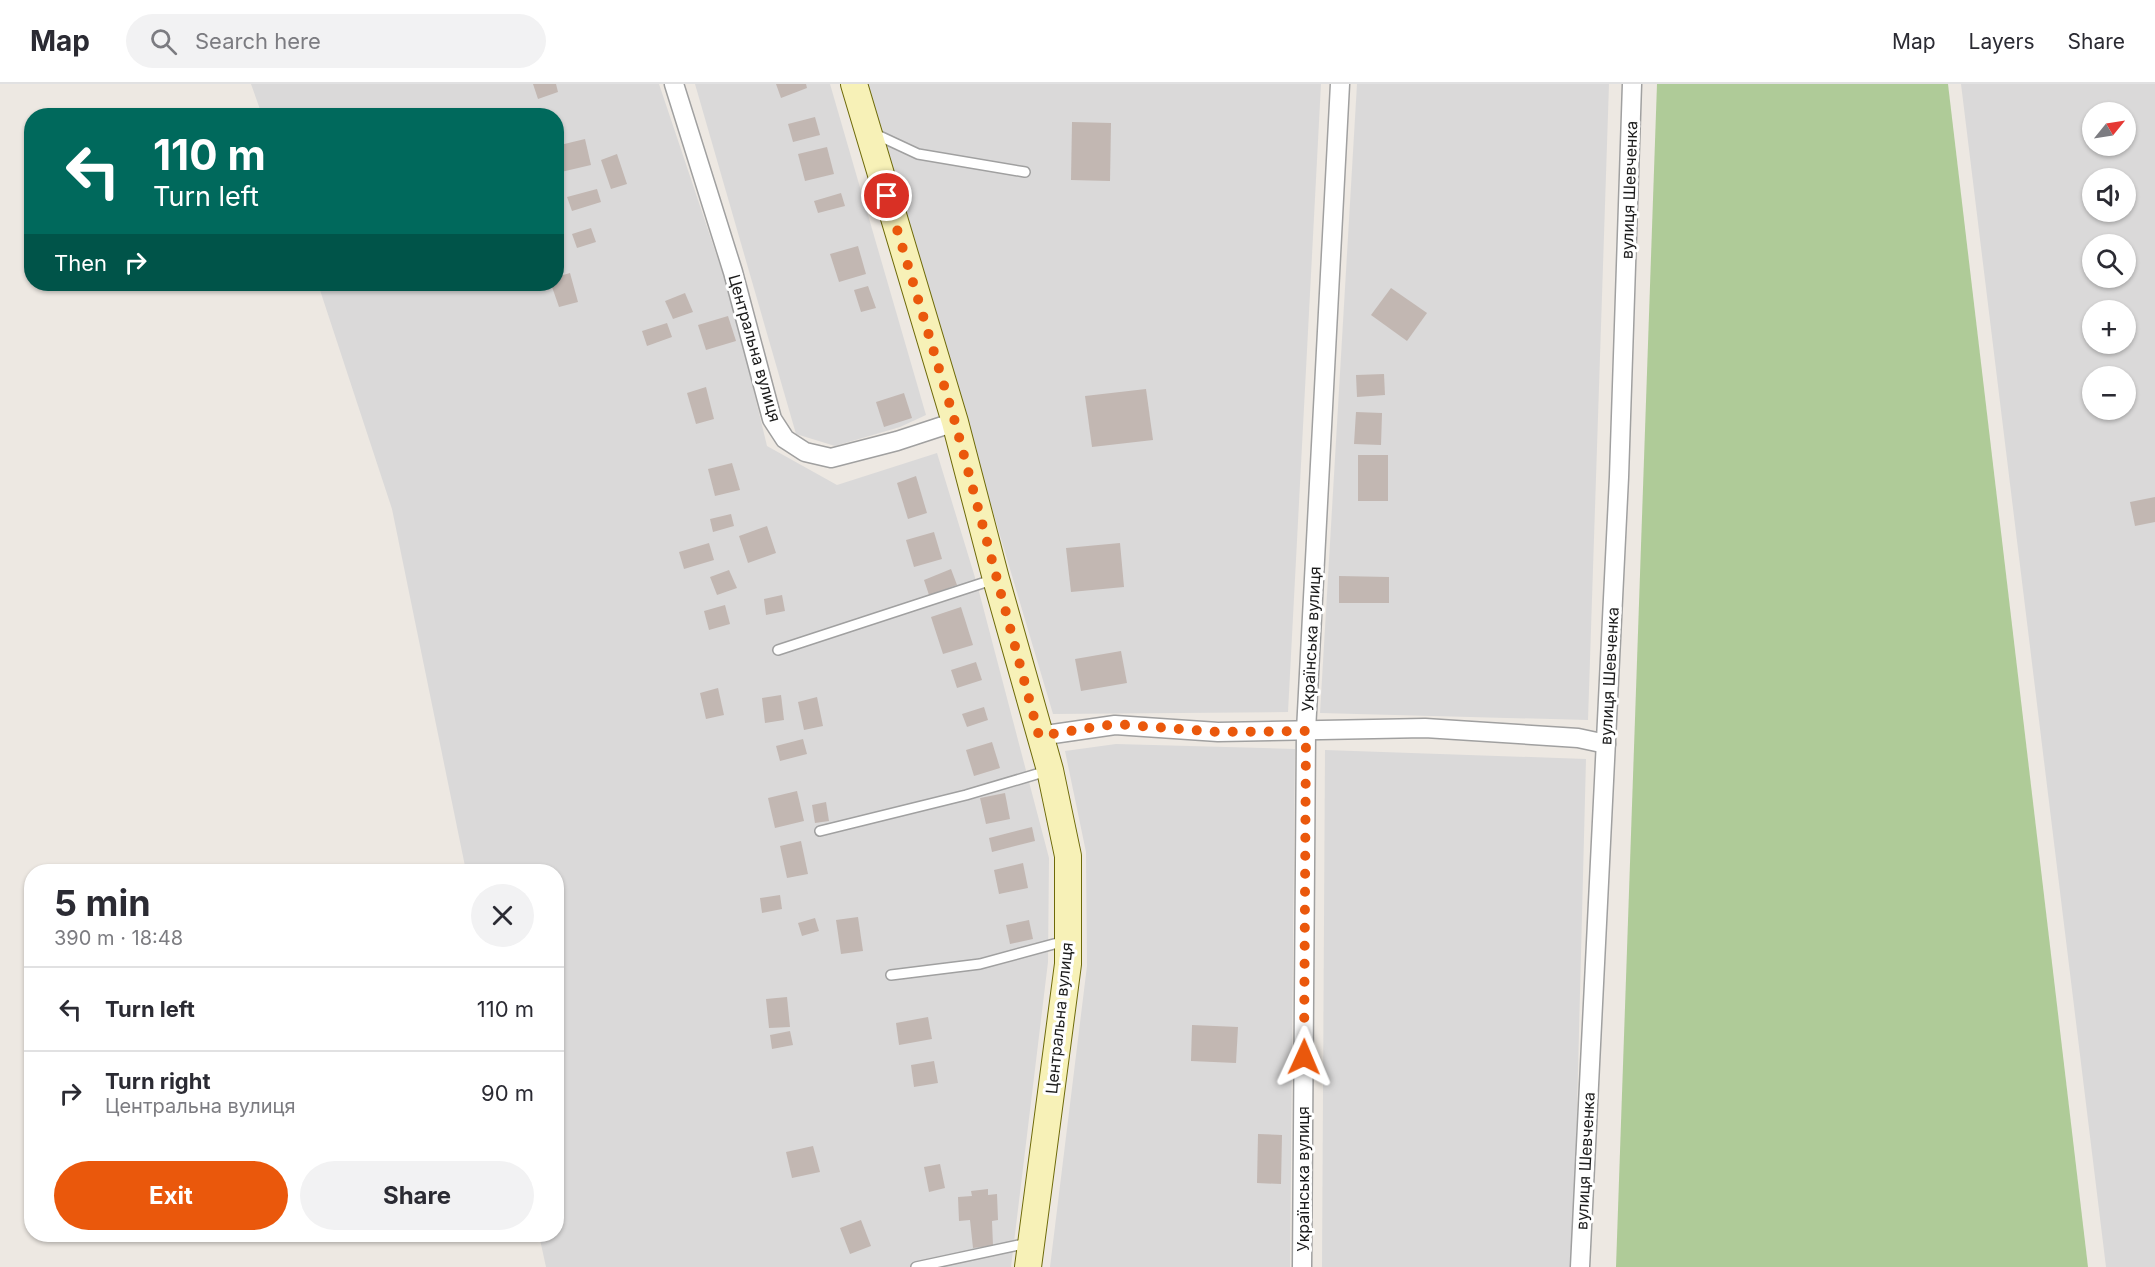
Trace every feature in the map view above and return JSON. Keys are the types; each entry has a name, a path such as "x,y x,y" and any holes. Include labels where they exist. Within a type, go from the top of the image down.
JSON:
{"street":[{"name":"Центральна вулиця","path":"674,84 733,272 772,418 785,439 804,452 831,458 897,441 955,422"},
{"name":"Центральна вулиця","path":"854,84 955,422 1050,770 1068,856 1068,964 1030,1255"},
{"name":"Українська вулиця","path":"1302,1267 1306,731 1340,84"},
{"name":"вулиця Шевченка","path":"1580,1267 1619,477 1632,84"},
{"path":"1039,736 1115,724 1218,732 1425,728 1578,738 1606,744"}],"lane":[{"path":"868,131 918,154 1026,172"},
{"path":"778,650 996,579"},
{"path":"820,831 966,795 1050,770"},
{"path":"891,975 980,963 1068,940"},
{"path":"916,1267 1030,1255"}],"shaded area":[{"path":"251,84 659,84 732,301 767,446 837,485 937,453 977,584 1049,858 1048,962 1011,1267 546,1267 541,1242 564,1242 564,864 465,864 392,509 320,291 564,291 564,108 260,108"},
{"path":"695,84 830,84 926,415 900,427 835,446 796,434"},
{"path":"866,84 1321,84 1288,712 1053,714"},
{"path":"1357,84 1609,84 1588,720 1320,713"},
{"path":"1961,84 2155,84 2155,1267 2106,1267"},
{"path":"1116,744 1295,749 1290,1267 1050,1267 1087,966 1086,852 1065,751"},
{"path":"1325,750 1586,759 1573,1267 1322,1267"}],"green space":[{"path":"1657,84 1948,84 2088,1267 1616,1267"}],"building":[{"path":"533,84 556,84 558,92 538,99"},
{"path":"776,84 806,84 807,88 781,98"},
{"path":"815,117 820,135 793,142 788,124"},
{"path":"1072,122 1111,123 1110,181 1071,180"},
{"path":"585,139 591,165 564,171 564,144"},
{"path":"827,147 834,174 805,181 798,154"},
{"path":"617,154 627,184 611,189 601,160"},
{"path":"597,189 601,202 572,211 567,197"},
{"path":"841,193 845,206 818,213 814,201"},
{"path":"591,228 596,242 577,248 572,234"},
{"path":"858,246 866,274 839,282 830,254"},
{"path":"570,273 578,302 559,307 553,291 564,291 564,275"},
{"path":"868,286 876,308 861,312 854,290"},
{"path":"1391,288 1427,313 1407,341 1371,315"},
{"path":"685,293 693,312 673,319 665,301"},
{"path":"728,316 736,341 706,350 698,325"},
{"path":"667,323 672,337 647,346 642,331"},
{"path":"1384,374 1385,395 1357,397 1356,375"},
{"path":"706,387 714,419 696,424 687,393"},
{"path":"1146,389 1153,440 1092,447 1085,396"},
{"path":"904,393 912,418 884,427 876,402"},
{"path":"1356,412 1382,413 1381,445 1354,444"},
{"path":"1358,455 1388,455 1388,501 1358,501"},
{"path":"732,463 740,490 715,496 708,469"},
{"path":"916,476 927,513 908,519 897,483"},
{"path":"2155,497 2155,522 2135,526 2130,502"},
{"path":"731,514 734,526 713,532 710,519"},
{"path":"767,526 776,553 748,563 739,536"},
{"path":"934,532 942,559 914,567 906,540"},
{"path":"709,543 714,560 684,569 679,552"},
{"path":"1120,543 1124,587 1071,592 1066,548"},
{"path":"951,569 957,585 929,595 924,580"},
{"path":"729,570 737,588 717,595 710,577"},
{"path":"1339,576 1389,577 1389,603 1339,603"},
{"path":"782,595 785,611 766,615 764,599"},
{"path":"725,605 730,624 709,630 704,611"},
{"path":"961,607 973,645 943,654 931,617"},
{"path":"1121,651 1127,683 1081,691 1075,659"},
{"path":"976,662 982,680 957,688 951,670"},
{"path":"718,688 724,715 706,719 700,693"},
{"path":"781,695 784,720 765,723 762,698"},
{"path":"817,697 823,726 804,730 798,702"},
{"path":"984,707 988,720 967,727 962,714"},
{"path":"803,739 807,754 780,761 776,746"},
{"path":"992,742 1000,768 974,776 966,750"},
{"path":"797,791 804,821 775,828 768,798"},
{"path":"1005,793 1010,819 986,824 980,798"},
{"path":"826,802 829,821 815,823 812,805"},
{"path":"1032,827 1035,841 992,852 989,838"},
{"path":"801,841 808,874 787,878 780,846"},
{"path":"1023,863 1028,888 999,894 994,870"},
{"path":"780,895 782,909 762,913 760,898"},
{"path":"858,917 863,951 841,954 836,920"},
{"path":"815,918 819,931 802,936 798,923"},
{"path":"1029,920 1033,939 1010,944 1006,925"},
{"path":"787,997 790,1027 769,1028 766,999"},
{"path":"928,1017 932,1039 899,1045 896,1023"},
{"path":"1192,1025 1238,1027 1236,1063 1191,1061"},
{"path":"790,1031 793,1045 772,1049 770,1035"},
{"path":"934,1061 938,1083 914,1087 911,1065"},
{"path":"1258,1134 1282,1135 1281,1184 1257,1183"},
{"path":"813,1146 820,1172 792,1178 786,1152"},
{"path":"940,1164 945,1188 929,1192 924,1167"},
{"path":"988,1189 988,1195 997,1194 998,1220 992,1221 993,1246 973,1248 970,1220 959,1221 958,1197 972,1196 971,1191"},
{"path":"861,1220 871,1246 850,1254 840,1228"}],"route":[{"path":"887,196 955,422 1039,736 1115,724 1218,732 1306,731 1304,1057"}]}
